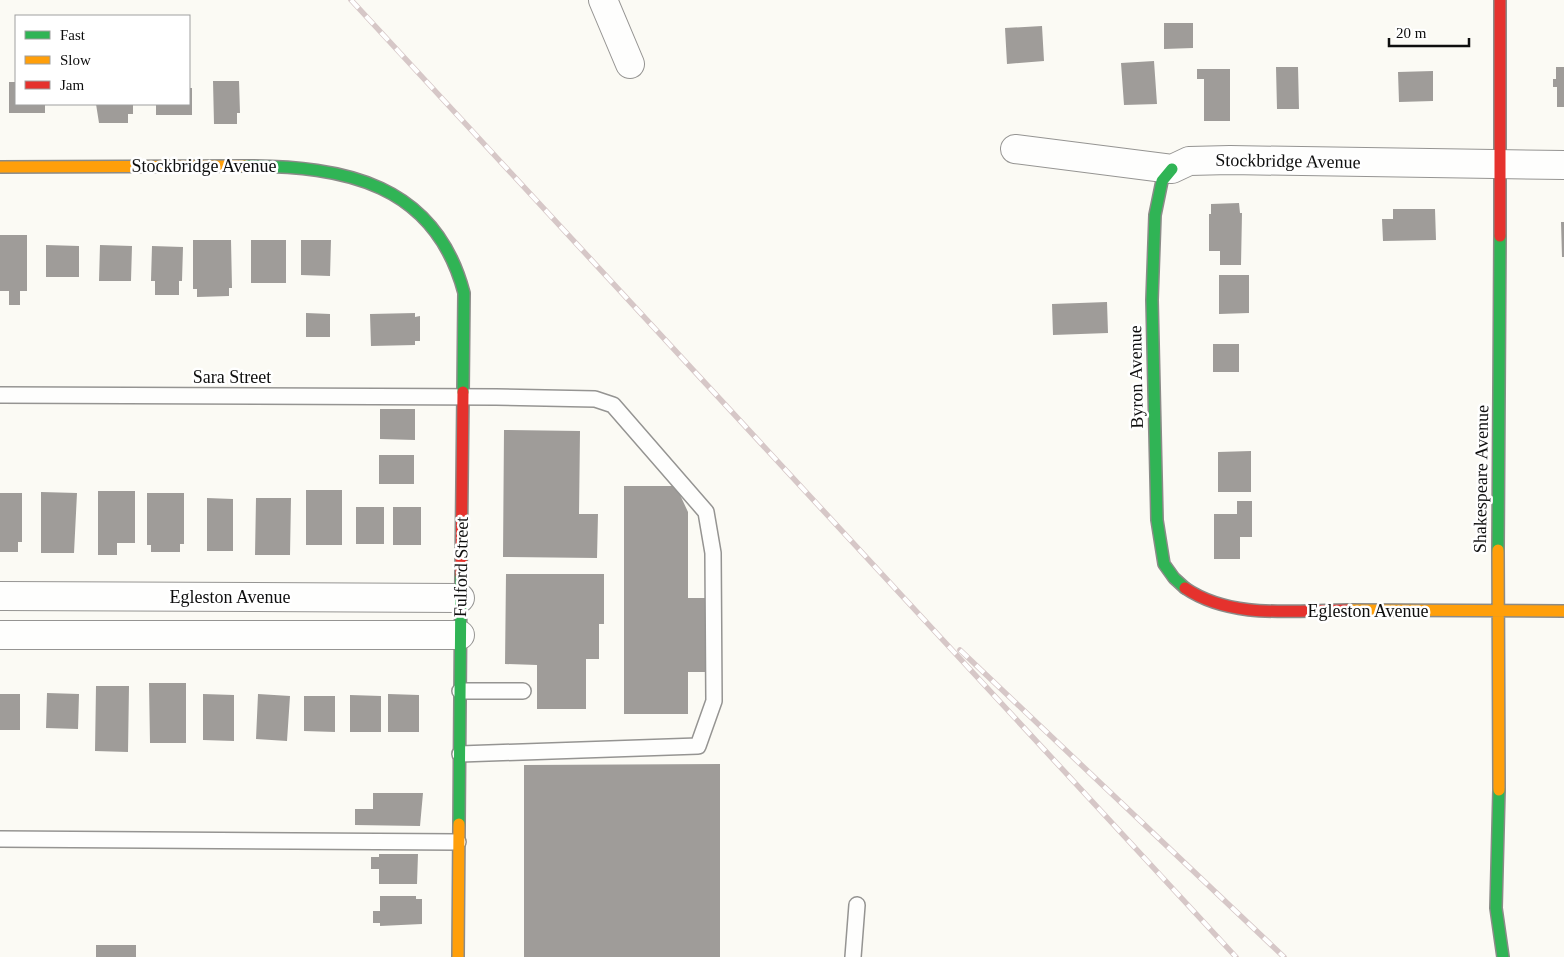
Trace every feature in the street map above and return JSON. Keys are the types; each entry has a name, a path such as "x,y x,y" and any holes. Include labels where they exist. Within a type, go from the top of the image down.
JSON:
{"street":[{"path":"603,0 630,64"},
{"name":"Shakespeare Avenue","path":"1500,0 1501,165 1497,611 1500,732 1496,908 1503,957"},
{"name":"Stockbridge Avenue","path":"1015,148 1172,168 1189,161 1230,160 1564,165"},
{"name":"Stockbridge Avenue","path":"0,167 288,166 324,169 351,175 378,184 402,198"},
{"name":"Byron Avenue","path":"1172,168 1162,181 1155,215 1152,309 1160,552 1166,568 1179,583"},
{"name":"Fulford Street","path":"402,198 448,248 458,267 464,293 458,957"},
{"name":"Egleston Avenue","path":"1179,583 1210,602 1247,610 1564,611"},
{"name":"Egleston Avenue","path":"0,596 460,598"},
{"path":"62,596 62,635"},
{"path":"0,635 460,635"}],"lane":[{"name":"Sara Street","path":"0,395 596,399 613,405 706,512 713,553 714,701 698,746 460,754"},
{"path":"460,691 523,691"},
{"path":"0,839 458,842"},
{"path":"853,957 857,906"}],"building":[{"path":"1164,23 1193,23 1193,48 1164,49"},
{"path":"1042,26 1044,61 1007,64 1005,28"},
{"path":"1154,61 1157,104 1124,105 1121,63"},
{"path":"1276,67 1298,67 1299,109 1277,109"},
{"path":"1556,67 1564,67 1564,107 1557,107 1557,87 1553,87 1553,79 1556,79"},
{"path":"1197,69 1230,69 1230,121 1204,121 1204,79 1197,79"},
{"path":"1433,71 1433,101 1399,102 1398,72"},
{"path":"213,81 239,81 240,113 237,113 237,124 214,124"},
{"path":"9,82 15,82 15,105 45,105 45,113 9,113"},
{"path":"190,88 192,88 192,115 156,115 156,105 190,105"},
{"path":"96,105 133,105 133,114 128,114 128,123 99,123"},
{"path":"1239,203 1240,213 1242,213 1241,265 1220,265 1220,251 1209,251 1209,214 1211,214 1211,204"},
{"path":"1393,209 1435,209 1436,240 1383,241 1382,219 1393,219"},
{"path":"1561,222 1564,222 1564,257 1562,257"},
{"path":"0,235 27,235 27,291 20,291 20,305 9,305 9,291 0,291"},
{"path":"193,240 231,240 232,288 229,288 229,296 197,297 197,289 193,289"},
{"path":"251,240 286,240 286,283 251,283"},
{"path":"301,240 331,240 330,276 301,275"},
{"path":"46,245 79,246 79,277 46,277"},
{"path":"100,245 132,246 131,281 99,281"},
{"path":"152,246 183,247 182,281 179,281 179,295 155,295 155,281 151,281"},
{"path":"1219,275 1249,275 1249,313 1219,314"},
{"path":"1107,302 1108,333 1053,335 1052,304"},
{"path":"306,313 330,314 330,337 306,337"},
{"path":"415,313 415,317 420,316 420,341 415,341 415,345 371,346 370,314"},
{"path":"1213,344 1239,344 1239,372 1213,372"},
{"path":"380,409 415,409 415,440 380,439"},
{"path":"504,430 580,431 579,514 598,514 597,558 503,557"},
{"path":"1251,451 1251,492 1218,492 1218,452"},
{"path":"379,455 414,455 414,484 379,484"},
{"path":"624,486 676,486 688,512 688,598 706,598 706,662 710,662 710,672 688,672 688,714 624,714"},
{"path":"306,490 342,490 342,545 306,545"},
{"path":"98,491 135,491 135,543 117,543 117,555 98,555"},
{"path":"41,492 77,493 74,553 41,553"},
{"path":"0,493 22,493 22,542 18,542 18,552 0,552"},
{"path":"147,493 184,493 184,544 180,544 180,552 151,552 151,545 147,545"},
{"path":"207,498 233,499 233,551 207,551"},
{"path":"256,498 291,498 290,555 255,555"},
{"path":"1237,501 1252,501 1252,537 1240,537 1240,559 1214,559 1214,514 1237,514"},
{"path":"356,507 384,507 384,544 356,544"},
{"path":"393,507 421,507 421,545 393,545"},
{"path":"506,574 604,574 604,624 599,624 599,659 586,659 586,709 537,709 537,665 505,664"},
{"path":"149,683 186,683 186,743 150,743"},
{"path":"96,686 129,686 128,752 95,751"},
{"path":"47,693 79,694 78,729 46,728"},
{"path":"0,694 20,694 20,730 0,730"},
{"path":"203,694 234,695 234,741 203,740"},
{"path":"258,694 290,696 287,741 256,739"},
{"path":"388,694 419,695 419,732 388,732"},
{"path":"350,695 381,696 381,732 350,732"},
{"path":"304,696 335,696 335,732 304,731"},
{"path":"720,764 720,957 524,957 524,765"},
{"path":"373,793 423,793 420,826 355,825 355,809 373,809"},
{"path":"379,854 418,854 417,884 379,884 379,869 371,869 371,857 379,857"},
{"path":"380,896 416,896 416,899 422,899 422,924 380,926 380,923 373,923 373,911 380,911"},
{"path":"96,945 136,945 136,957 96,957"}],"railway":[{"path":"351,0 1236,957"},
{"path":"960,650 1284,957"}],"traffic: fast":[{"path":"245,166 317,170 350,177 381,188 408,204 431,227 450,256 464,293 463,392"},
{"path":"1172,169 1162,181 1155,215 1152,300 1157,520 1164,564 1174,578 1185,588"},
{"path":"1498,550 1500,236"},
{"path":"459,824 461,575"},
{"path":"1499,790 1496,908 1503,957"}],"traffic: slow":[{"path":"0,167 245,166"},
{"path":"1498,550 1499,790"},
{"path":"1348,610 1564,611"},
{"path":"458,957 459,824"}],"traffic: jam":[{"path":"1500,0 1500,236"},
{"path":"461,575 463,392"},
{"path":"1185,588 1203,598 1243,609 1264,611 1348,610"}]}
